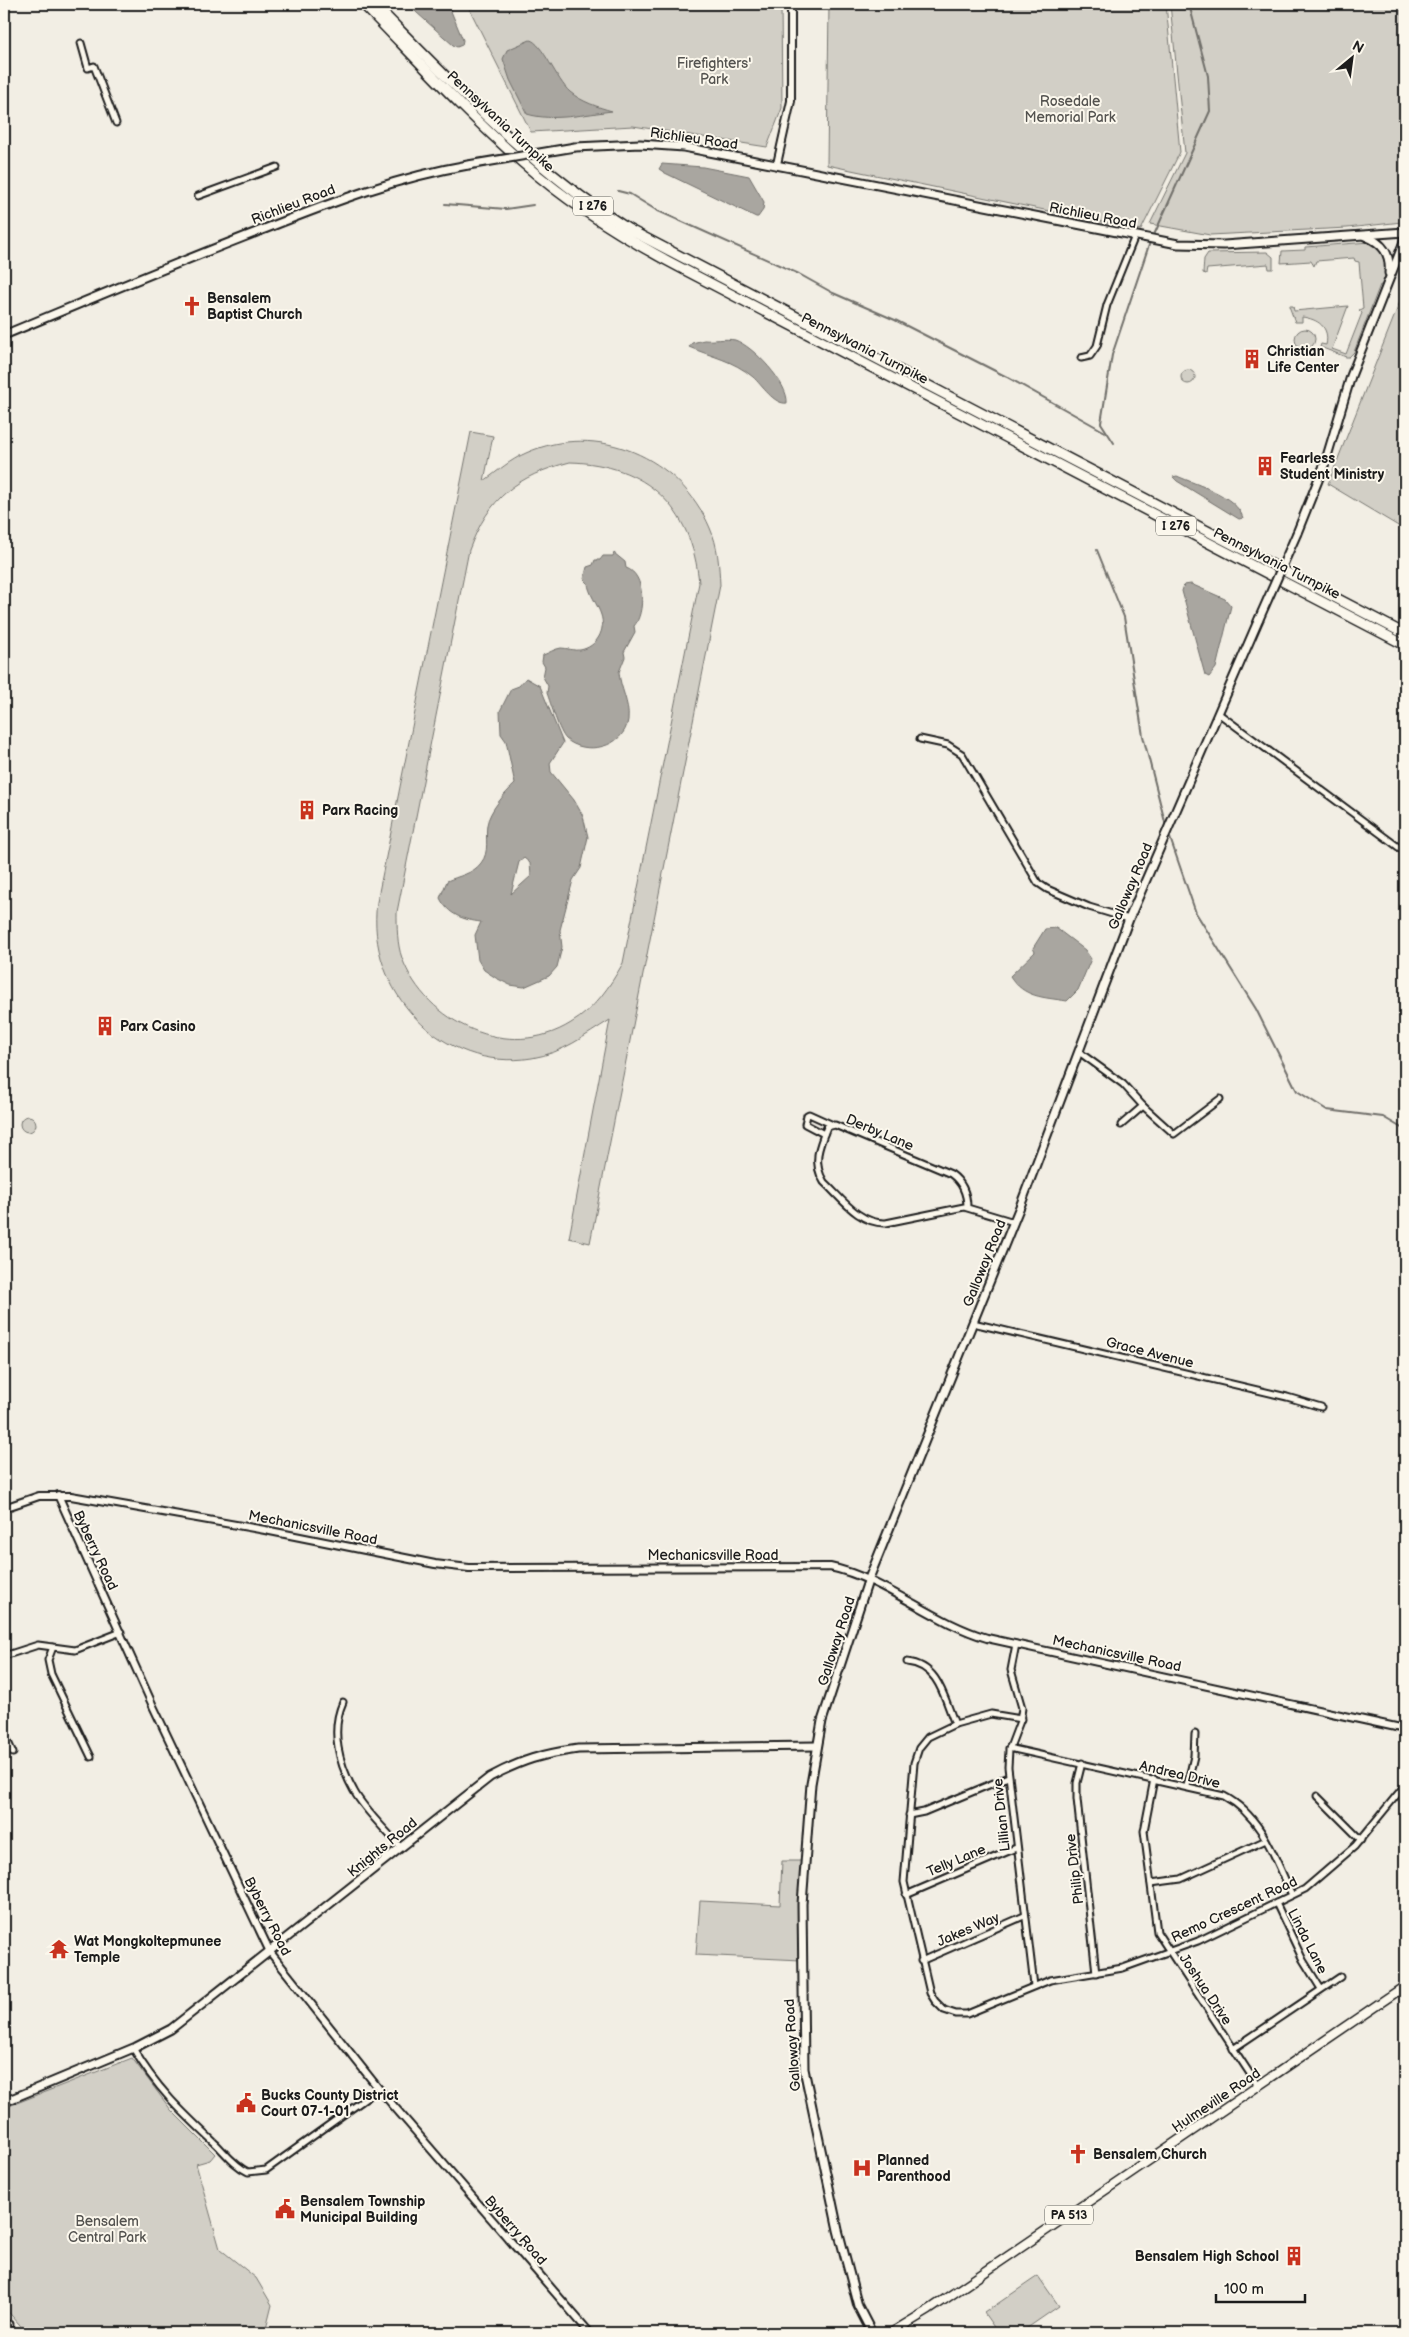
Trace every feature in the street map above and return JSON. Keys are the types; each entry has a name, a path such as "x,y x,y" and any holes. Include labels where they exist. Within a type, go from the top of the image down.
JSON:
{"highway":[{"name":"Pennsylvania Turnpike","path":"363,4 521,162 571,201 620,234 683,270 1405,645"},
{"name":"Pennsylvania Turnpike","path":"374,4 514,144 579,196 628,229 1405,634"}],"main road":[{"name":"Richlieu Road","path":"4,334 167,266 373,187 409,177 468,165 575,147 611,144 661,144 777,164 1135,236 1202,246 1405,232"},
{"path":"1362,235 1379,243 1388,254 1390,262 1389,282"},
{"name":"Galloway Road","path":"872,2333 858,2306 838,2230 804,2069 802,1904 811,1784 822,1721 868,1581 1014,1222 1129,919 1297,533 1324,463 1351,376 1405,239"},
{"name":"Knights Road","path":"4,2102 133,2048 171,2029 490,1777 519,1761 544,1754 578,1749 817,1746"},
{"name":"Hulmeville Road","path":"891,2333 936,2305 1405,1986"}],"street":[{"path":"777,164 791,101 791,4"},
{"path":"81,43 88,68 94,66 116,123"},
{"path":"198,196 277,167"},
{"path":"1081,358 1090,356 1097,346 1107,305 1135,236"},
{"path":"1218,713 1405,852"},
{"path":"920,739 948,745 962,754 1031,873 1042,886 1089,907 1129,919"},
{"path":"1079,1052 1123,1084 1143,1106 1174,1134 1220,1099"},
{"path":"1122,1125 1143,1106"},
{"path":"824,1134 805,1124 807,1115 809,1114 831,1124"},
{"name":"Derby Lane","path":"967,1207 966,1193 960,1182 951,1174 831,1124 824,1134 817,1158 821,1178 865,1219 877,1223 886,1223 967,1207 1014,1222"},
{"name":"Grace Avenue","path":"974,1323 1287,1396 1321,1407"},
{"name":"Mechanicsville Road","path":"4,1508 39,1496 58,1495 200,1518 454,1567 496,1569 826,1567 848,1572 868,1581 965,1631 1405,1730"},
{"name":"Byberry Road","path":"58,1495 153,1706 270,1952 379,2089 590,2333"},
{"path":"4,1656 31,1646 75,1650 121,1632"},
{"name":"Lillian Drive","path":"1016,1644 1011,1670 1022,1708 1021,1719 1009,1748 1008,1777 1034,1986"},
{"path":"53,1647 48,1660 52,1674 91,1757"},
{"path":"907,1662 923,1665 932,1673 955,1724"},
{"path":"343,1702 336,1717 339,1756 354,1792 401,1848"},
{"name":"Remo Crescent Road","path":"1021,1719 991,1714 955,1724 928,1737 919,1748 914,1763 904,1869 906,1895 921,1961 935,2002 944,2010 956,2014 974,2012 1034,1986 1063,1977 1122,1968 1218,1932 1276,1904 1304,1889 1361,1840 1405,1785"},
{"path":"4,1733 13,1753"},
{"path":"1188,1786 1194,1756 1195,1734"},
{"name":"Andrea Drive","path":"1009,1748 1188,1786 1224,1796 1239,1805 1254,1819 1292,1895"},
{"name":"Philip Drive","path":"1082,1763 1077,1783 1077,1799 1096,1973"},
{"path":"909,1815 924,1812 1008,1777"},
{"name":"Joshua Drive","path":"1154,1779 1144,1831 1155,1925 1168,1952 1258,2086"},
{"path":"1317,1796 1324,1806 1361,1840"},
{"path":"1151,1883 1181,1879 1266,1840"},
{"name":"Telly Lane","path":"906,1895 1016,1848"},
{"name":"Linda Lane","path":"1276,1904 1303,1960 1321,1989"},
{"name":"Jakes Way","path":"921,1961 1024,1916"},
{"path":"1233,2049 1340,1977"},
{"path":"133,2048 143,2067 165,2095 234,2162 248,2172 257,2173 266,2170 379,2089"},
{"path":"4,2329 10,2324"}],"green space":[{"name":"Firefighters' Park","path":"467,4 781,4 782,108 767,147 633,126 531,132"},
{"name":"Rosedale Memorial Park","path":"829,4 1166,4 1180,152 1141,230 827,165"},
{"path":"1170,4 1405,4 1405,212 1402,222 1347,228 1210,235 1150,224 1185,153"},
{"path":"1369,242 1376,245 1384,254 1386,260 1385,279 1383,286 1380,285 1354,352 1349,357 1346,357 1320,347 1321,344 1326,345 1327,339 1322,325 1302,317 1302,322 1295,322 1289,306 1293,306 1294,311 1348,306 1332,349 1346,354 1362,313 1359,310 1363,308 1359,262 1355,261 1354,258 1316,261 1314,266 1311,261 1281,263 1282,251 1305,250 1305,247"},
{"path":"1267,252 1273,257 1273,269 1269,269 1268,264 1207,269 1206,274 1203,273 1204,259 1208,253"},
{"path":"1405,289 1405,530 1328,484"},
{"path":"1305,329 1312,332 1315,339 1312,346 1305,349 1298,346 1295,339 1298,332"},
{"path":"1188,370 1193,372 1195,377 1193,382 1188,384 1183,382 1181,377 1183,372"},
{"path":"471,432 493,436 484,481 509,462 526,453 553,444 580,441 608,444 633,452 657,465 679,482 696,503 710,528 719,563 720,585 590,1243 569,1238 610,1020 563,1048 532,1058 499,1059 468,1052 440,1038 416,1019 397,994 384,966 377,935 377,902","holes":["570,462 597,465 621,471 642,481 660,495 675,512 687,532 695,556 699,583 623,963 595,1004 571,1023 547,1034 522,1038 497,1037 472,1030 450,1017 430,1001 414,981 400,953 397,912 469,550 477,532 496,503 507,491 520,482 535,474"]},
{"path":"25,1116 31,1116 36,1121 34,1130 25,1132 20,1127 20,1121"},
{"path":"782,1861 805,1861 801,1960 696,1955 700,1901 780,1905"},
{"name":"Bensalem Central Park","path":"132,2058 171,2110 215,2154 210,2160 196,2164 220,2249 256,2278 272,2305 265,2333 27,2333 4,2307 4,2108"},
{"path":"1038,2276 1059,2306 1020,2333 998,2333 984,2313"}],"shaded area":[{"path":"407,4 448,4 463,40 462,45 457,47 453,45"},
{"path":"530,40 535,42 545,54 560,80 570,92 596,106 612,111 558,117 527,114 510,80 503,59 507,50"},
{"path":"662,164 703,167 749,176 764,202 763,210 756,217 665,173 659,169"},
{"path":"704,340 735,340 751,350 776,376 786,395 787,403 777,401 753,377 738,367 689,347 692,343"},
{"path":"1177,476 1224,497 1233,503 1243,518 1239,519 1177,481 1173,477"},
{"path":"614,553 625,562 626,568 633,572 637,578 642,595 640,613 634,626 635,632 624,652 625,657 619,672 628,708 628,720 625,730 612,743 593,748 583,747 566,739 558,724 547,693 548,686 543,677 545,667 542,662 543,655 561,648 578,650 586,648 599,637 602,626 601,615 588,583 584,579 587,567 593,565 595,560 600,560 603,556 613,556"},
{"path":"1191,584 1225,599 1231,606 1216,668 1209,677 1205,675 1182,591 1184,585"},
{"path":"526,678 540,686 563,743 550,763 551,772 574,800 583,816 588,837 581,868 573,880 560,930 562,947 557,967 549,976 524,987 510,985 484,970 478,960 475,935 481,922 457,916 447,909 440,898 447,881 470,872 478,867 484,859 488,820 498,803 515,784 506,741 501,734 500,711 511,689 519,686","holes":["524,858 530,863 531,876 511,894 519,862"]},
{"path":"1056,928 1085,950 1091,959 1078,990 1067,1001 1028,993 1021,989 1010,976 1035,952 1033,948 1045,929"}],"waterway":[{"path":"1154,235 1210,111 1208,76 1189,4"},
{"path":"618,191 630,194 656,210 799,274 833,293 895,320 1007,377 1107,433"},
{"path":"445,204 506,209 533,205"},
{"path":"1114,443 1101,423 1112,355 1150,242"},
{"path":"1097,550 1124,617 1143,736 1166,826"},
{"path":"1169,835 1196,913 1256,1009 1297,1091 1327,1110 1383,1117 1405,1130"}],"place":[{"name":"Bensalem Baptist Church","path":"192,306"},
{"name":"Christian Life Center","path":"1252,359"},
{"name":"Fearless Student Ministry","path":"1265,466"},
{"name":"Parx Racing","path":"307,810"},
{"name":"Parx Casino","path":"105,1026"},
{"name":"Wat Mongkoltepmunee Temple","path":"59,1949"},
{"name":"Bucks County District Court 07-1-01","path":"246,2103"},
{"name":"Bensalem Church","path":"1078,2154"},
{"name":"Planned Parenthood","path":"862,2168"},
{"name":"Bensalem Township Municipal Building","path":"285,2209"},
{"name":"Bensalem High School","path":"1294,2256"}]}
